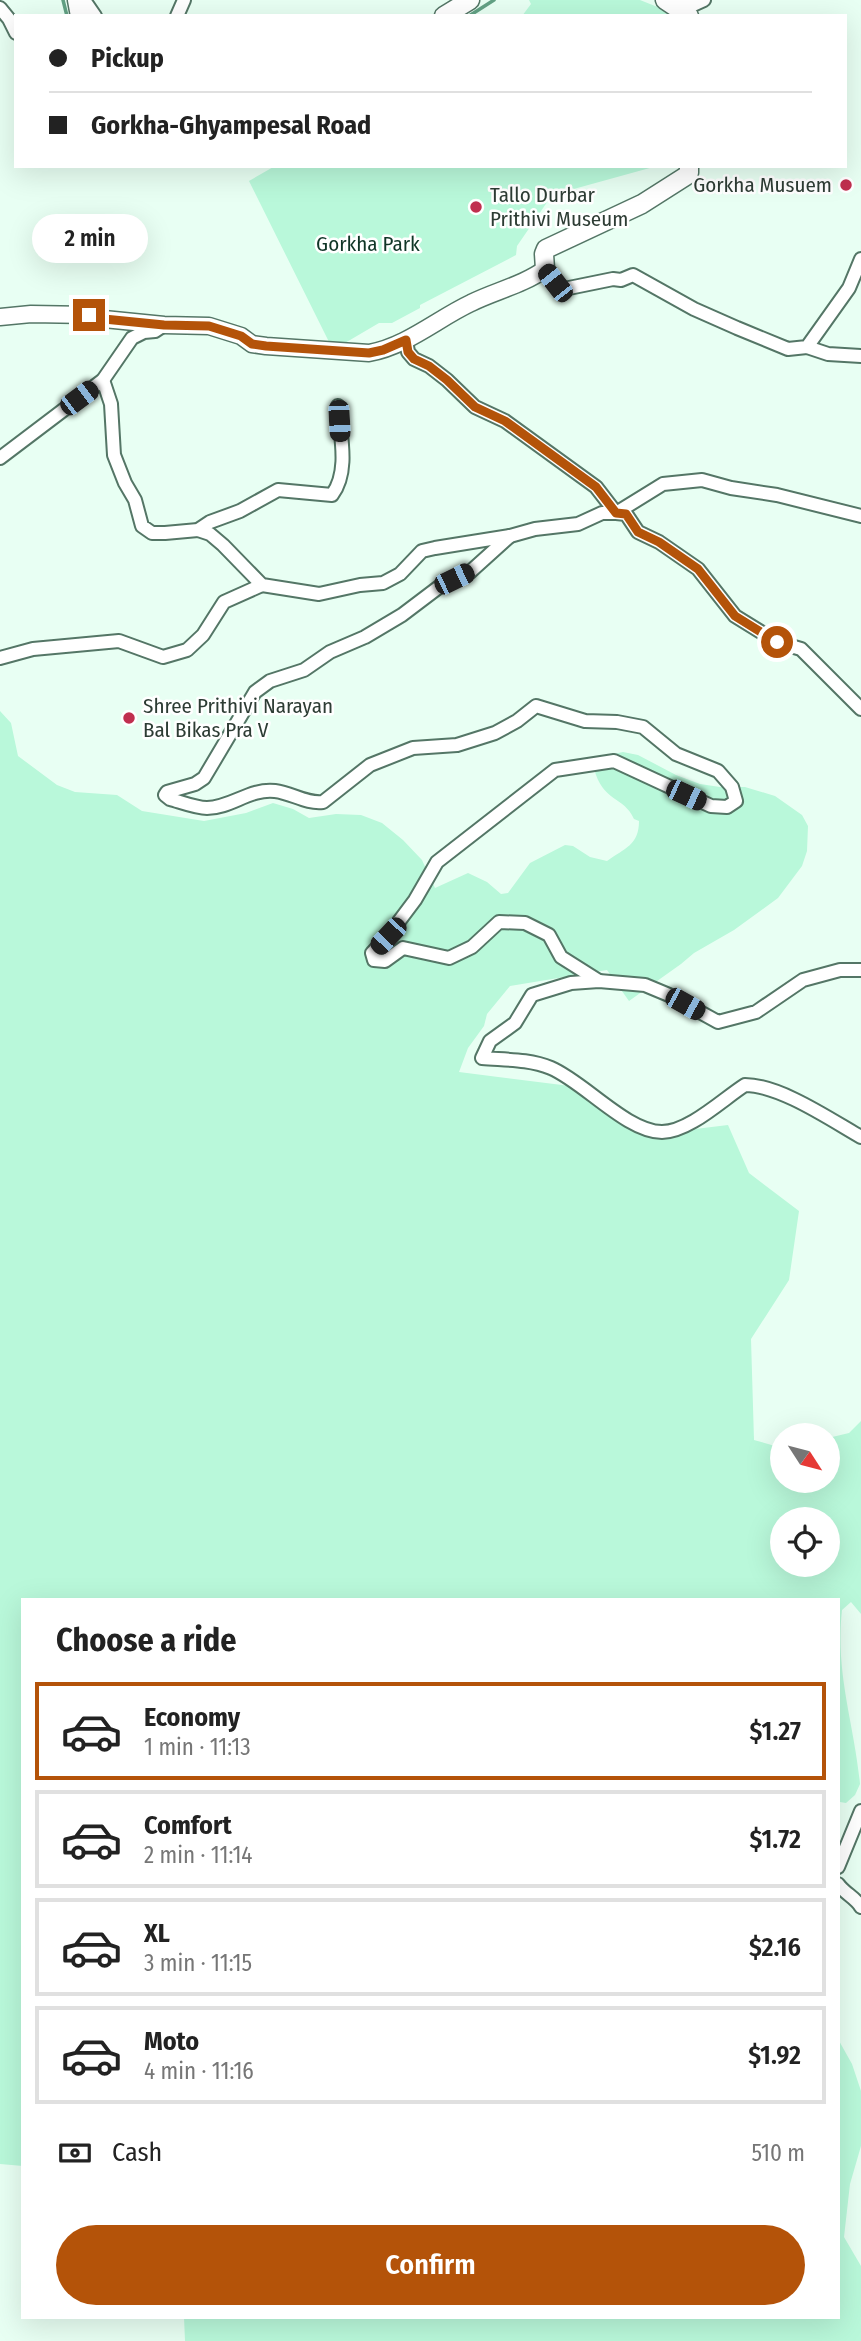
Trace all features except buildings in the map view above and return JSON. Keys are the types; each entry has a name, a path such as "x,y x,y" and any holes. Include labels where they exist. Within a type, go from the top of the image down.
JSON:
{"main road":[{"path":"447,14 470,0"},
{"path":"545,269 546,249 642,204 686,176 689,168"}],"street":[{"path":"677,7 705,0"},
{"path":"0,8 14,29"},
{"path":"807,346 849,288 861,259"},
{"path":"0,317 32,314 89,315 164,325 209,326 241,336 252,344 369,353 406,340 473,301 535,276 545,269 555,283 564,289 613,279 621,280 633,275 694,309 788,348 807,346 828,354 861,356"},
{"path":"0,458 103,380 132,338 144,332 155,331 164,325"},
{"path":"406,340 408,352 414,359 429,366 447,380 475,407 505,421 596,487 616,513"},
{"path":"103,380 111,404 114,455 135,500 142,526 152,533 198,530 210,534 262,585"},
{"path":"198,530 278,491 332,495 340,485 343,468 338,406"},
{"path":"616,513 663,484 702,480 861,516"},
{"path":"0,658 33,649 119,641 163,657 187,650 203,635 224,602 262,585 319,594 383,583 400,574 422,551 510,537 535,529 578,524 602,513 616,513 626,514 638,532 659,542 698,569 735,616 777,642 801,649 861,709"},
{"path":"510,537 470,572 439,587 393,621 330,652 304,670 270,681 255,692 204,778 165,795 170,799 207,808 234,802 256,792 276,791 314,803 323,802 370,765 413,748 457,746 495,733 536,706 585,721 617,722 643,727 676,754 718,771 732,787 736,801 727,807 711,806 614,761 555,769 438,862 415,900 372,953 374,960 385,961 403,948 449,958 472,947 499,922 525,923 549,935 561,957 599,981"},
{"path":"861,970 840,970 803,980 756,1012 718,1022 645,985 599,981 571,983 532,995 515,1023 490,1041 482,1058 531,1061 553,1069 641,1128 663,1132 684,1125 745,1085 756,1085 801,1103 861,1137"},
{"path":"840,1862 861,1811"},
{"path":"840,1887 860,1903 861,1907"}],"green space":[{"path":"529,0 640,0 675,14 524,14 531,4"},
{"name":"Gorkha Park","path":"272,168 650,168 552,195 517,246 516,255 420,305 420,308 392,323 379,323 333,350 249,181"},
{"path":"0,711 11,723 18,756 57,785 75,792 117,795 142,811 204,821 246,813 273,803 293,809 309,818 336,814 361,815 382,823 403,840 422,860 435,888 468,873 487,882 501,894 508,893 530,863 565,845 573,846 590,857 607,861 625,849 637,836 639,821 602,787 594,768 603,756 623,752 638,755 700,784 745,787 775,796 802,815 808,826 807,851 802,866 778,898 734,930 694,953 629,1001 607,970 510,986 487,1014 484,1026 468,1048 459,1072 578,1087 646,1135 728,1125 749,1173 799,1211 789,1280 751,1339 754,1440 770,1445 770,1493 840,1493 840,1435 849,1433 861,1421 861,1614 851,1602 842,1610 841,1633 843,1677 860,1784 855,1795 846,1803 840,1802 840,1598 21,1598 21,2166 0,2164"},
{"path":"840,2043 852,2064 861,2091 861,2146 850,2184 844,2237 861,2266 861,2341 185,2341 184,2319 840,2319"}],"waterway":[{"path":"63,0 66,14"},
{"path":"472,14 494,0"}],"place":[{"name":"Gorkha Musuem","path":"846,185"},
{"name":"Tallo Durbar Prithivi Museum","path":"476,207"},
{"name":"Shree Prithivi Narayan Bal Bikas Pra V","path":"129,718"}],"route":[{"path":"89,315 164,325 209,326 241,336 252,344 280,348 369,353 406,340 408,352 414,359 429,366 447,380 475,407 505,421 596,487 616,513 626,514 638,532 659,542 698,569 735,616 777,642"}]}
